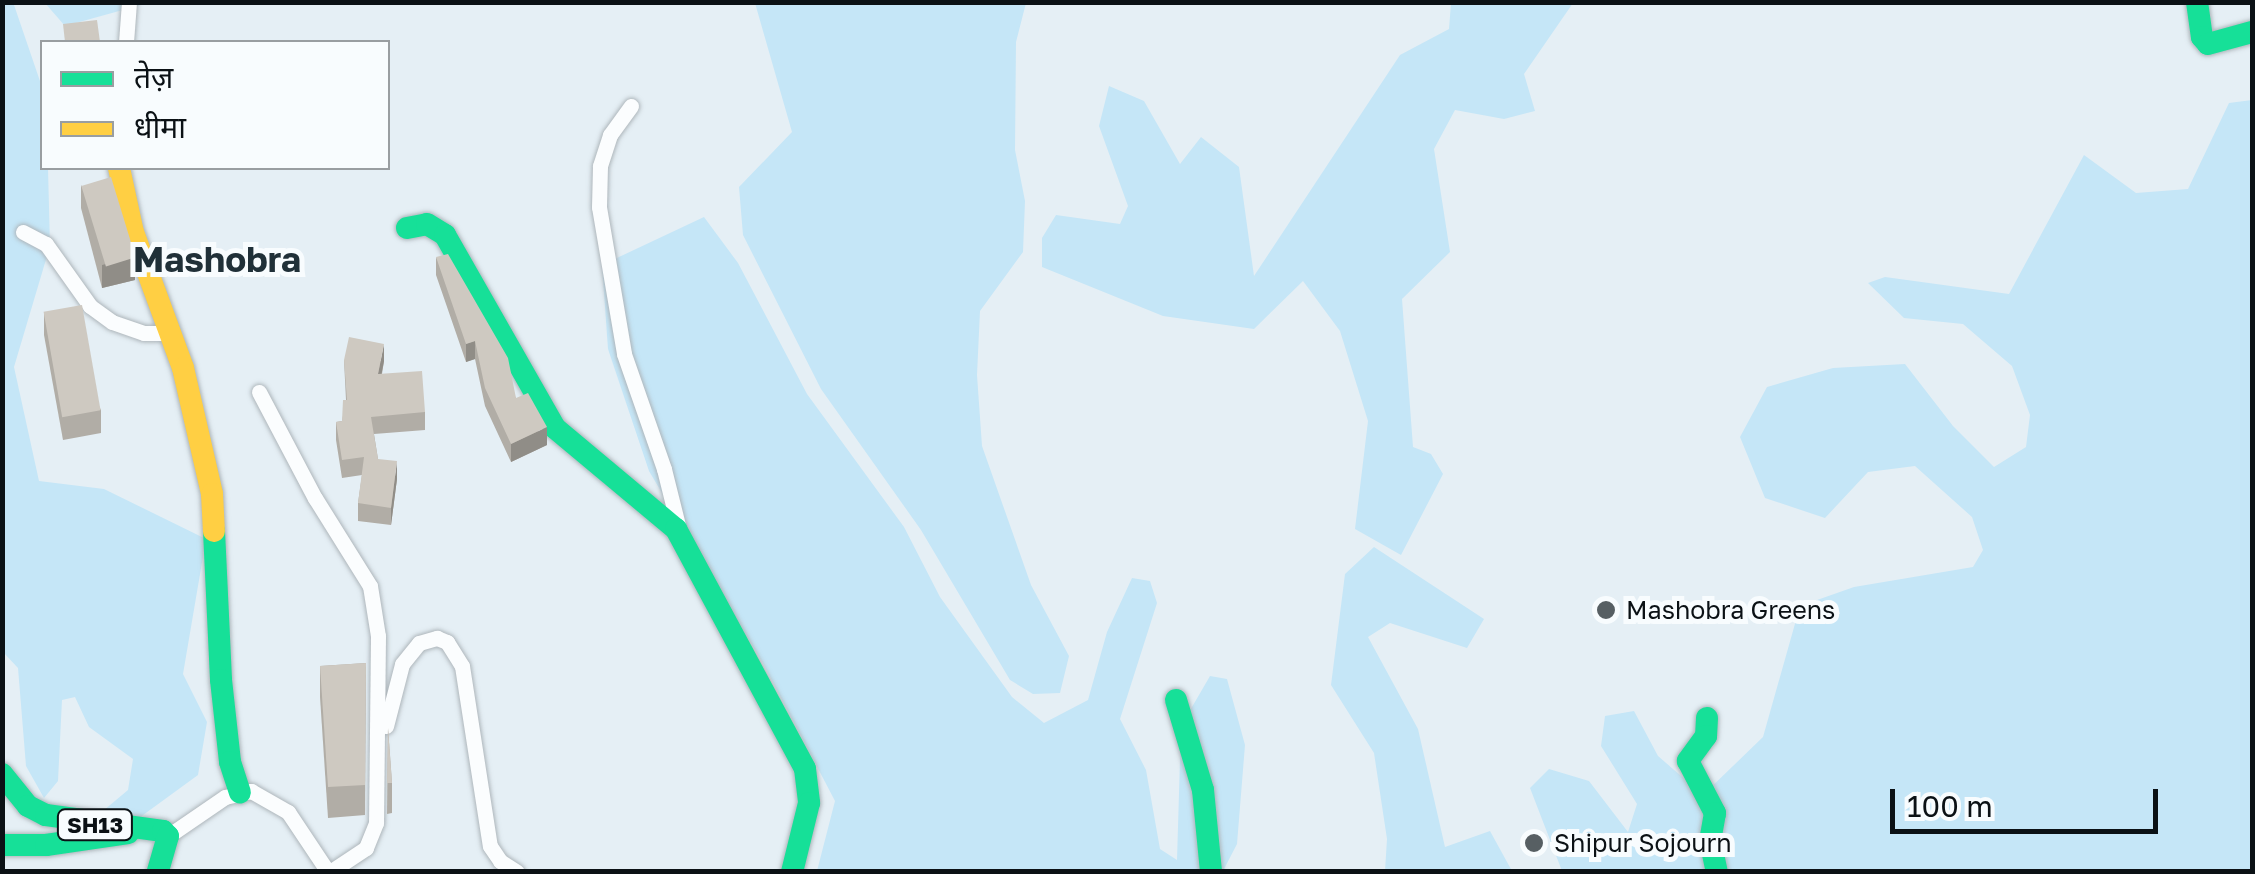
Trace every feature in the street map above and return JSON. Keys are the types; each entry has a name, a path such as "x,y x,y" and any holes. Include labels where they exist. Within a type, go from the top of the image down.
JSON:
{"street":[{"path":"126,40 128,2"},
{"path":"2197,2 2202,37 2208,44 2252,32"},
{"path":"631,106 610,135 600,166 600,222 624,354 664,469 681,537"},
{"path":"119,170 133,232 191,397 212,494 218,542 221,680 230,762 240,792"},
{"path":"407,228 427,224 445,235 555,428 584,455 660,511 681,537 805,770 809,802 792,872"},
{"path":"23,232 46,244 90,306 112,322 144,333 170,333"},
{"path":"260,392 307,484 370,586 378,636 380,759"},
{"path":"2,845 46,845 160,833 240,792 264,795 288,812 329,872 366,848 371,838 380,759 402,664 418,643 438,638 448,642 462,666 490,846 500,860 517,872"},
{"path":"1176,700 1203,790 1211,872"},
{"path":"1707,718 1706,736 1688,761 1715,813 1710,840 1717,872"},
{"name":"SH13","path":"2,774 28,806 46,814 89,825 160,833 158,872"}],"shaded area":[{"path":"13,2 40,81 40,170 48,170 50,246 14,367 39,481 104,489 206,539 183,674 207,722 198,775 128,826 85,826 128,790 133,759 89,727 75,697 62,700 58,781 44,798 26,766 18,668 3,652 2,3"},
{"path":"45,3 148,3 65,26"},
{"path":"755,3 1026,3 1016,42 1015,150 1025,201 1023,252 980,311 977,375 982,446 1031,585 1069,656 1060,693 1033,694 1010,680 921,530 821,389 743,235 739,187 792,132"},
{"path":"1451,3 1573,3 1524,74 1535,111 1504,119 1455,110 1434,149 1450,252 1402,299 1413,447 1431,454 1443,474 1401,555 1355,529 1368,421 1340,331 1303,281 1254,329 1163,316 1042,267 1042,238 1056,215 1120,224 1128,206 1099,126 1109,86 1144,101 1180,164 1201,137 1239,167 1254,276 1400,55 1449,29"},
{"path":"2252,100 2252,871 1562,871 1530,788 1549,769 1589,781 1628,832 1637,804 1601,746 1605,716 1634,711 1658,756 1703,795 1763,737 1800,606 1854,587 1973,567 1983,550 1972,517 1915,466 1868,472 1825,518 1765,498 1740,437 1767,387 1833,368 1905,364 1953,426 1994,467 2026,447 2030,415 2012,366 1963,324 1904,318 1868,283 1885,277 2009,294 2084,155 2136,193 2188,189 2229,103"},
{"path":"704,217 738,263 807,394 904,527 940,597 1012,697 1044,723 1088,700 1107,632 1132,578 1150,581 1157,603 1120,719 1146,770 1160,849 1177,860 1181,726 1210,676 1227,679 1245,745 1237,844 1223,871 817,871 835,801 764,665 649,471 608,349 602,265"},
{"path":"1374,547 1484,619 1467,648 1390,623 1368,637 1418,729 1445,847 1490,831 1512,871 1385,871 1387,839 1374,753 1331,685 1345,574"}],"building":[{"path":"97,20 100,40 65,40 63,24"},
{"path":"111,177 136,257 106,266 81,186"},
{"path":"448,254 508,358 516,398 528,393 547,427 511,444 485,388 475,341 466,344 436,257"},
{"path":"82,305 101,410 62,417 44,312"},
{"path":"349,337 384,344 378,374 422,371 425,412 371,417 378,459 397,461 391,508 358,503 364,457 342,460 336,422 342,421 343,400 347,400 344,360"},
{"path":"366,663 365,785 328,787 320,666"},
{"path":"388,728 392,783 387,783"}],"traffic: fast":[{"path":"2197,2 2202,37 2208,44 2252,32"},
{"path":"407,228 427,224 445,235 555,428 676,529 805,769 809,803 792,872"},
{"path":"214,531 221,680 230,762 240,792"},
{"path":"1176,700 1203,790 1211,872"},
{"path":"1707,718 1706,736 1688,761 1715,813 1710,840 1717,872"},
{"path":"2,774 28,806 46,815 163,831 168,836 158,872"},
{"path":"2,845 46,845 128,833"}],"traffic: slow":[{"path":"119,170 133,232 183,368 212,494 214,531"}],"place":[{"name":"Mashobra Greens","path":"1606,610"},
{"name":"Shipur Sojourn","path":"1534,843"}],"district":[{"name":"Mashobra","path":"217,259"}]}
